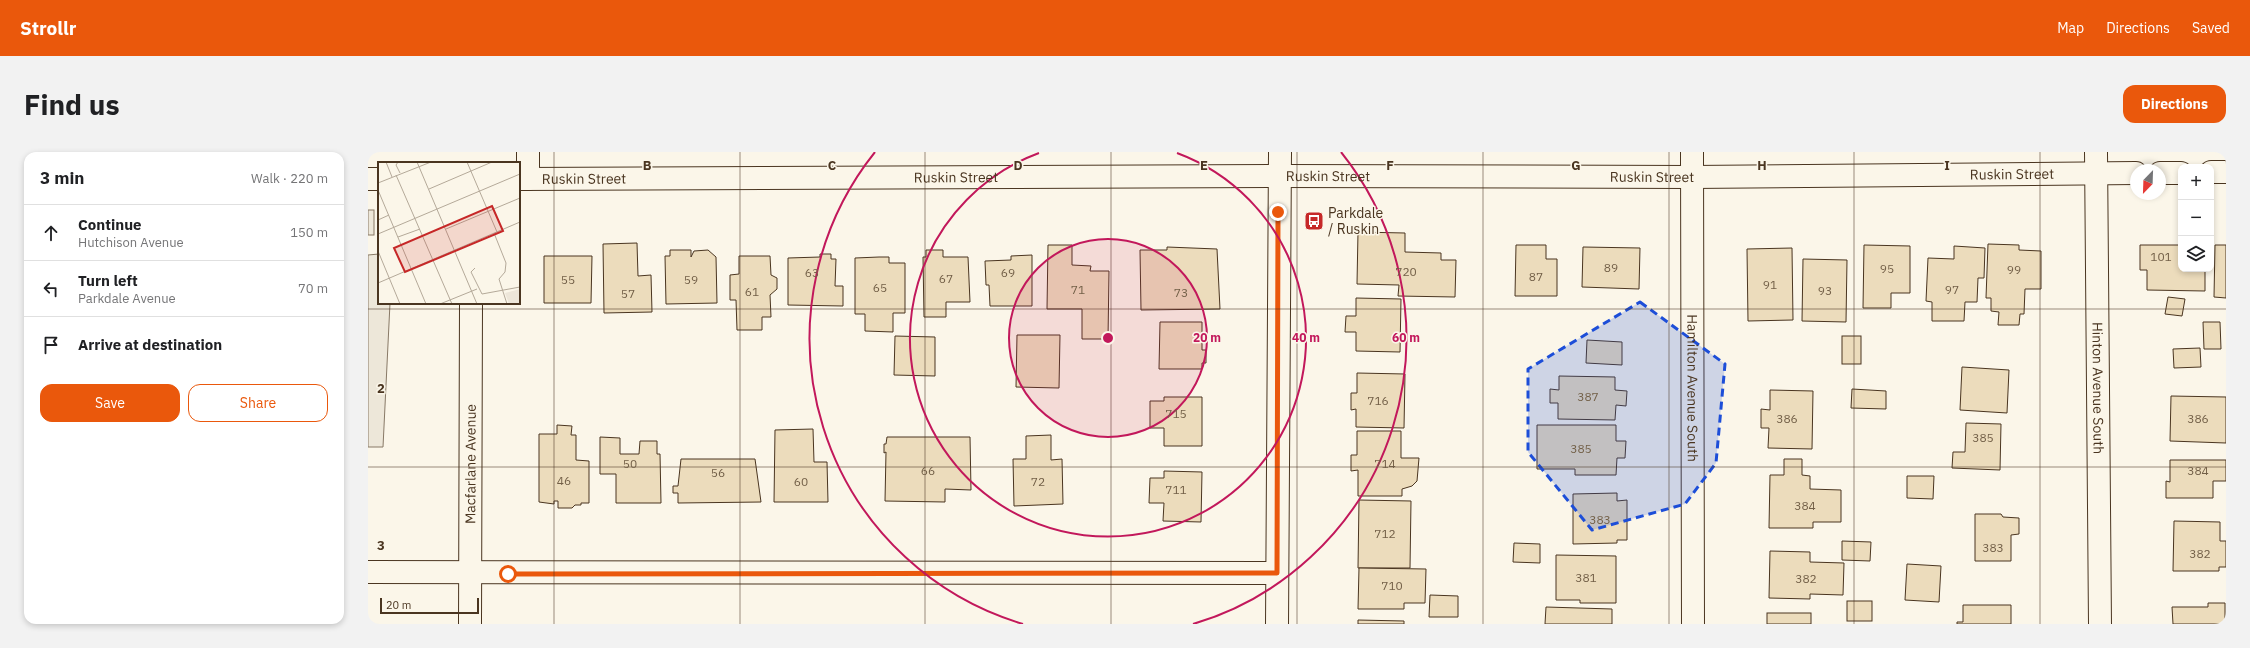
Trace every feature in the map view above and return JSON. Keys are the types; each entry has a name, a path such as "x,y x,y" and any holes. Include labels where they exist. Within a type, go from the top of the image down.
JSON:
{"street":[{"path":"523,179 528,152"},
{"path":"1277,624 1280,152"},
{"name":"Hamilton Avenue South","path":"1692,152 1693,624"},
{"name":"Hinton Avenue South","path":"2096,152 2100,624"},
{"path":"2214,172 2226,172"},
{"name":"Ruskin Street","path":"523,179 1279,176 1692,178 2130,173"},
{"path":"2166,173 2178,173"},
{"name":"Macfarlane Avenue","path":"470,624 471,304"},
{"path":"368,572 470,574 1277,573"}],"highlighted area":[{"path":"1640,302 1725,364 1716,463 1685,504 1592,530 1528,452 1528,369"}],"shaded area":[{"path":"368,210 374,210 374,235 368,235"},
{"path":"378,254 378,304 390,304 383,447 368,447 368,255"}],"building":[{"path":"1358,232 1405,233 1405,252 1441,253 1441,260 1456,260 1455,297 1398,296 1399,285 1357,284"},
{"path":"637,243 638,276 651,275 652,312 604,313 603,244"},
{"path":"1988,244 2019,245 2019,250 2041,251 2041,289 2025,289 2024,314 2020,314 2019,325 1998,325 1999,312 1991,311 1991,298 1986,298"},
{"path":"1048,245 1072,245 1072,265 1091,266 1090,271 1109,271 1108,339 1082,339 1082,309 1047,309"},
{"path":"1516,245 1546,245 1546,259 1557,259 1557,296 1515,296"},
{"path":"1864,245 1910,246 1910,293 1891,293 1891,308 1863,308"},
{"path":"2140,245 2178,245 2178,272 2205,272 2205,291 2147,290 2147,270 2140,270"},
{"path":"2215,245 2226,245 2226,298 2214,297"},
{"path":"1954,246 1985,248 1984,278 1978,278 1977,302 1965,302 1964,321 1932,321 1932,302 1926,301 1928,258 1954,259"},
{"path":"1167,247 1217,249 1220,309 1141,310 1140,250 1167,250"},
{"path":"1583,247 1640,248 1639,289 1582,287"},
{"path":"1792,248 1793,320 1748,321 1747,249"},
{"path":"670,250 691,250 691,257 694,251 708,250 716,257 717,303 666,304 665,256 670,256"},
{"path":"926,250 943,250 943,257 968,257 970,302 946,302 946,317 924,317 923,257 926,257"},
{"path":"820,254 831,254 831,259 836,259 835,286 843,286 843,306 788,305 788,258 820,257"},
{"path":"1032,255 1032,306 990,306 989,285 986,285 985,261 1011,260 1011,256"},
{"path":"544,256 592,256 591,303 544,303"},
{"path":"739,256 770,256 771,275 777,278 777,289 770,295 771,317 762,317 762,330 737,330 736,300 730,300 730,275 739,274"},
{"path":"889,257 889,263 905,263 905,313 893,313 893,332 865,331 865,314 855,314 855,258"},
{"path":"1803,259 1847,260 1846,322 1802,321"},
{"path":"2168,297 2185,299 2182,316 2165,314"},
{"path":"1356,298 1401,299 1400,352 1356,351 1356,332 1345,332 1346,316 1356,316"},
{"path":"1160,322 1202,322 1202,350 1206,350 1206,363 1202,363 1202,369 1159,369"},
{"path":"2203,322 2220,322 2221,349 2204,349"},
{"path":"1017,335 1060,335 1059,388 1016,387"},
{"path":"895,336 935,337 935,376 894,375"},
{"path":"1842,336 1861,336 1861,364 1842,364"},
{"path":"1587,340 1622,342 1622,365 1586,363"},
{"path":"2200,348 2201,367 2174,368 2173,349"},
{"path":"1962,367 2009,370 2007,413 1960,410"},
{"path":"1357,373 1405,374 1404,428 1356,427 1356,409 1351,410 1351,393 1357,393"},
{"path":"1559,376 1615,377 1615,390 1627,391 1626,406 1616,405 1615,420 1558,419 1558,403 1550,403 1550,389 1559,390"},
{"path":"1852,389 1886,391 1886,409 1851,408"},
{"path":"1770,390 1813,391 1812,449 1768,448 1769,428 1761,428 1761,409 1770,410"},
{"path":"2171,396 2226,397 2226,443 2170,441"},
{"path":"1164,397 1202,397 1202,446 1164,446 1164,428 1150,428 1150,401 1164,401"},
{"path":"1966,423 2001,424 2000,470 1952,468 1953,452 1965,452"},
{"path":"557,425 572,426 571,435 576,435 576,460 589,461 589,503 581,503 581,505 575,505 572,508 558,508 558,501 554,501 554,504 539,502 539,434 557,434"},
{"path":"1537,425 1616,425 1616,441 1626,441 1625,458 1617,458 1616,475 1575,475 1575,469 1537,469"},
{"path":"813,429 814,462 827,462 828,502 774,502 775,430"},
{"path":"1357,431 1401,431 1401,458 1419,458 1417,481 1412,486 1402,489 1402,496 1358,496 1358,470 1351,471 1351,455 1357,455"},
{"path":"1051,435 1051,460 1062,459 1063,504 1014,506 1013,459 1026,459 1026,436"},
{"path":"600,437 620,438 620,454 639,454 640,441 657,441 657,454 660,454 661,503 616,503 616,474 600,474"},
{"path":"887,437 970,437 971,490 945,489 945,502 885,501 886,452 884,453 884,444 886,444"},
{"path":"681,459 755,459 761,502 678,503 678,493 673,493 673,486 678,486"},
{"path":"1784,459 1802,459 1802,475 1810,476 1810,489 1841,490 1841,522 1813,522 1813,528 1769,528 1770,475 1784,475"},
{"path":"2170,460 2226,460 2226,481 2213,481 2213,498 2166,498 2166,481 2170,482"},
{"path":"1164,471 1202,472 1201,522 1163,521 1164,503 1149,503 1150,478 1164,478"},
{"path":"1907,476 1934,476 1933,499 1907,498"},
{"path":"1617,493 1617,501 1627,500 1627,540 1617,540 1617,543 1573,544 1573,494"},
{"path":"1359,500 1411,501 1410,568 1358,568"},
{"path":"1975,514 2001,514 2003,517 2019,518 2019,534 2011,535 2011,561 1975,561"},
{"path":"2174,521 2220,522 2220,541 2226,541 2226,567 2219,567 2219,571 2173,571"},
{"path":"1842,541 1871,542 1870,561 1842,560"},
{"path":"1514,543 1540,544 1540,563 1513,562"},
{"path":"1770,551 1810,552 1810,562 1844,563 1843,595 1810,594 1810,599 1769,598"},
{"path":"1556,555 1616,556 1616,603 1580,603 1580,600 1556,600"},
{"path":"1907,564 1941,566 1939,602 1905,600"},
{"path":"1359,568 1426,569 1425,603 1404,603 1404,609 1358,609"},
{"path":"1430,595 1458,596 1458,617 1429,617"},
{"path":"1847,601 1872,601 1872,621 1847,621"},
{"path":"2208,603 2225,603 2225,624 2173,624 2172,607 2208,607"},
{"path":"1963,605 2011,605 2011,624 1957,624 1957,622 1963,622"},
{"path":"1546,607 1612,609 1612,624 1545,624"},
{"path":"1767,613 1811,613 1811,624 1767,624"},
{"path":"1358,620 1404,621 1404,624 1358,624"}],"place":[{"name":"Parkdale / Ruskin","path":"1314,221"}],"route":[{"path":"508,574 1277,573 1278,212"}]}
